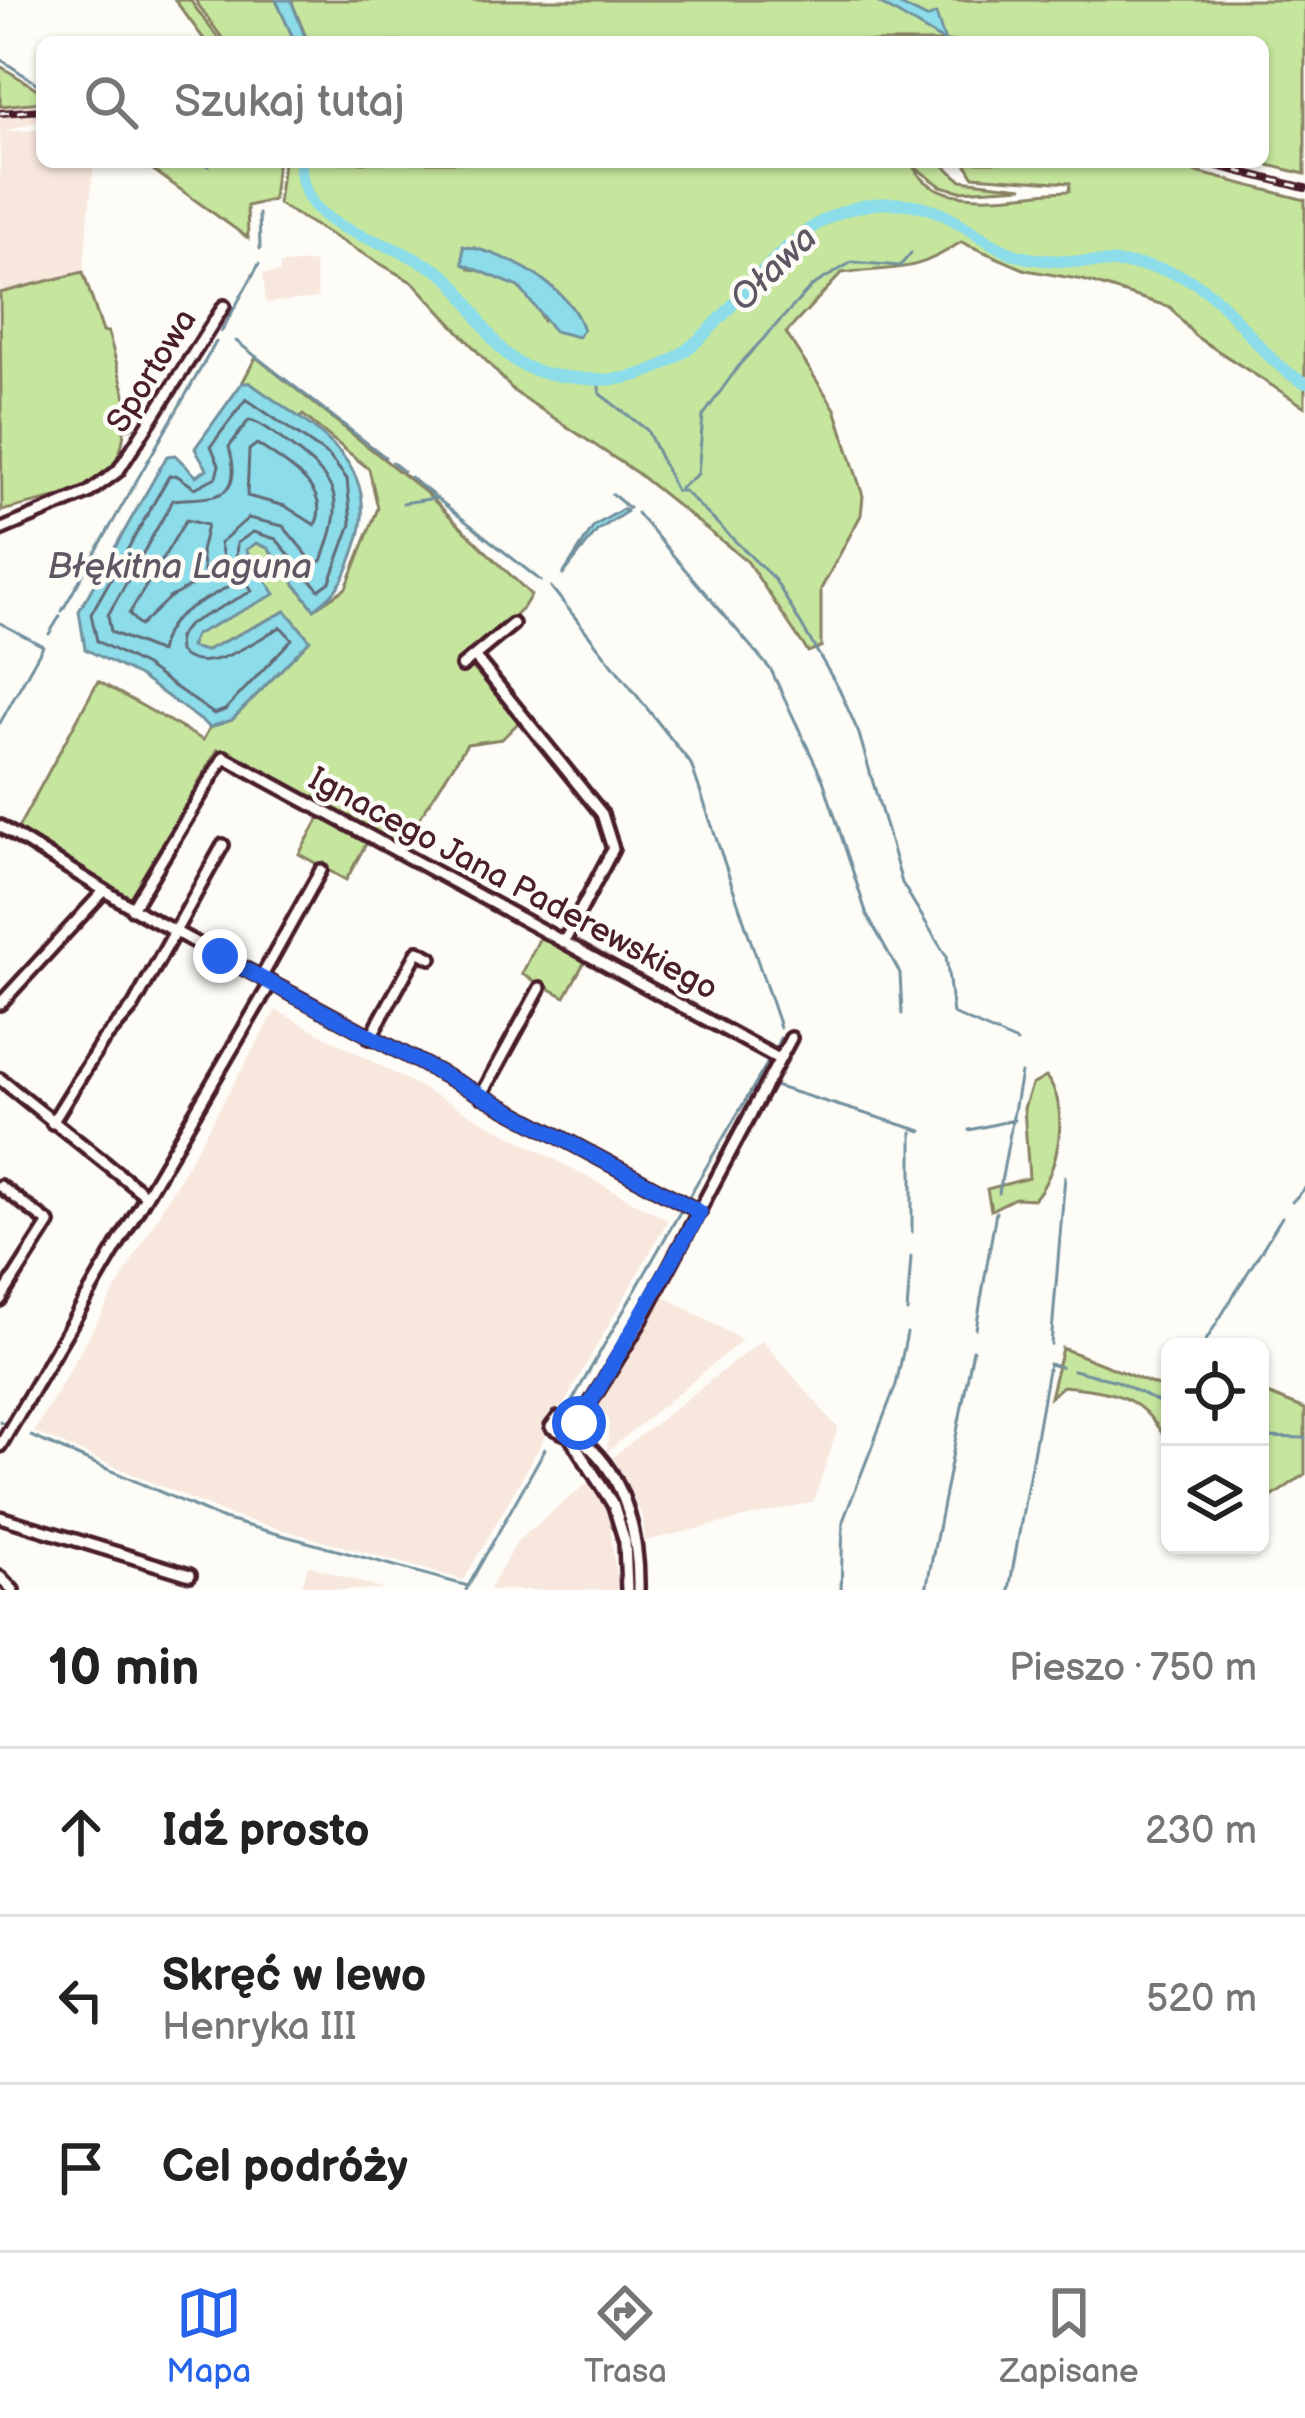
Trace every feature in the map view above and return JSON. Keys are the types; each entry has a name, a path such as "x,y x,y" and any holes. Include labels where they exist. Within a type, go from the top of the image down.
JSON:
{"street":[{"name":"Sportowa","path":"0,530 88,493 118,471 224,306"},
{"path":"462,666 513,624"},
{"path":"475,656 602,814 613,849 564,941"},
{"name":"Ignacego Jana Paderewskiego","path":"133,909 224,757 777,1058"},
{"path":"0,826 175,933 700,1212"},
{"path":"52,1123 102,1042 134,1007 223,845"},
{"path":"0,1446 265,981 321,870"},
{"path":"0,1004 104,891"},
{"path":"370,1038 418,951 431,958"},
{"path":"481,1096 540,988"},
{"path":"570,1436 700,1212 791,1038"},
{"path":"0,1079 143,1194"},
{"path":"0,1186 49,1223 0,1300"},
{"path":"570,1436 614,1506 626,1542 627,1590"},
{"path":"570,1436 596,1455 616,1485 637,1544 638,1590"},
{"path":"1,1516 190,1576"},
{"path":"0,1577 13,1590"}],"shaded area":[{"path":"36,103 36,122 5,131 36,130 36,168 93,168 83,272 0,293 0,106"},
{"path":"314,262 318,298 266,303 263,274 280,273 280,264"},
{"path":"276,1010 668,1220 464,1580 229,1515 34,1432"},
{"path":"662,1295 742,1340 607,1452 609,1420 599,1407"},
{"path":"762,1340 838,1428 813,1502 645,1541 643,1517 613,1457"},
{"path":"590,1481 609,1518 618,1590 489,1590 517,1541"},
{"path":"308,1565 384,1590 301,1590"}],"green space":[{"path":"175,0 190,0 217,36 202,36"},
{"path":"195,0 276,0 292,36 221,36"},
{"path":"291,0 1305,0 1305,174 1269,165 1269,36 306,36"},
{"path":"0,66 36,88 36,103 0,106"},
{"path":"150,168 276,168 273,200 247,206 248,238"},
{"path":"282,168 915,168 942,191 984,197 1069,191 1070,183 973,176 968,168 1181,168 1305,200 1305,407 1195,336 1170,307 1083,280 1026,270 961,242 917,264 842,273 786,333 835,409 863,496 861,515 821,589 821,647 808,652 747,561 637,473 515,392 415,284 278,204","holes":["475,248 543,280 563,302 543,321 514,284 470,269"]},
{"path":"916,168 947,168 961,180 1023,187 960,191 941,186"},
{"path":"83,272 103,332 108,332 134,427 124,430 111,468 97,480 61,496 2,511 0,293"},
{"path":"256,357 425,492 531,595 523,608 460,664 465,670 472,667 520,721 502,739 467,744 399,850 218,749 130,901 17,830 98,681 203,740 210,727 232,720 309,641 286,611 204,651 189,647 195,635 274,594 246,550 256,543 268,548 314,609 346,588 378,508 369,469 303,415 299,419 250,383 242,383"},
{"path":"320,817 367,842 346,880 299,854"},
{"path":"541,935 585,961 565,997 522,974"},
{"path":"1046,1077 1054,1089 1060,1121 1050,1173 1034,1199 1015,1198 991,1210 987,1189 1029,1178 1024,1108 1032,1085"},
{"path":"1062,1348 1161,1387 1161,1432 1138,1406 1114,1394 1063,1386 1050,1397"},
{"path":"1269,1395 1305,1409 1305,1474 1272,1497"}],"water":[{"path":"276,0 291,0 305,36 292,36"},
{"path":"874,0 890,0 927,18 936,14 943,36 935,36"},
{"path":"463,246 516,264 551,286 576,314 583,330 578,337 554,331 519,287 463,264"},
{"name":"Błękitna Laguna","path":"242,383 250,383 297,415 337,449 361,492 362,518 344,576 314,609 268,548 256,543 246,550 275,594 195,635 190,647 205,651 286,611 310,640 232,720 210,727 139,676 85,649 79,611 167,456 175,455 196,476 207,469 195,448"},
{"path":"623,509 626,512 597,531 562,576 594,526"}],"waterway":[{"path":"0,59 36,83"},
{"name":"Oława","path":"302,168 303,183 322,213 444,275 502,350 524,366 547,374 587,379 638,375 679,355 714,325 779,254 816,225 860,207 914,205 944,215 1014,254 1151,267 1190,280 1221,303 1288,373 1305,383"},
{"path":"259,214 260,249"},
{"path":"680,488 698,474 703,416 740,364 812,286 852,262 900,266 911,253"},
{"path":"221,332 259,264"},
{"path":"236,341 385,457"},
{"path":"62,611 216,342"},
{"path":"598,380 600,394 647,430 676,491 684,491 775,580 839,689 859,734 902,883 946,956 953,1014 1017,1042"},
{"path":"392,462 403,471"},
{"path":"410,477 541,581"},
{"path":"612,494 629,508 625,510"},
{"path":"403,503 436,498"},
{"path":"637,513 771,670 823,780 867,915 900,973 902,1014"},
{"path":"551,587 691,764 780,1027"},
{"path":"49,634 60,616"},
{"path":"0,623 43,646 0,723"},
{"path":"776,1047 780,1038"},
{"path":"688,1198 768,1062"},
{"path":"999,1193 1021,1073"},
{"path":"771,1085 922,1131"},
{"path":"158,1186 205,1105"},
{"path":"969,1130 1014,1120"},
{"path":"912,1132 912,1232"},
{"path":"1051,1345 1065,1176"},
{"path":"1292,1202 1305,1188"},
{"path":"24,1420 148,1206"},
{"path":"567,1410 680,1212"},
{"path":"976,1329 996,1212"},
{"path":"1208,1338 1282,1217"},
{"path":"907,1312 911,1257"},
{"path":"841,1590 843,1521 896,1385 907,1333"},
{"path":"926,1590 973,1350"},
{"path":"1009,1590 1049,1364 1061,1367"},
{"path":"1073,1370 1117,1381 1161,1403"},
{"path":"31,1436 223,1519 468,1586"},
{"path":"1269,1437 1305,1438"},
{"path":"466,1590 545,1449"}],"railway":[{"path":"0,113 36,110"},
{"path":"1226,168 1305,188"}],"route":[{"path":"220,956 700,1212 579,1423"}]}
